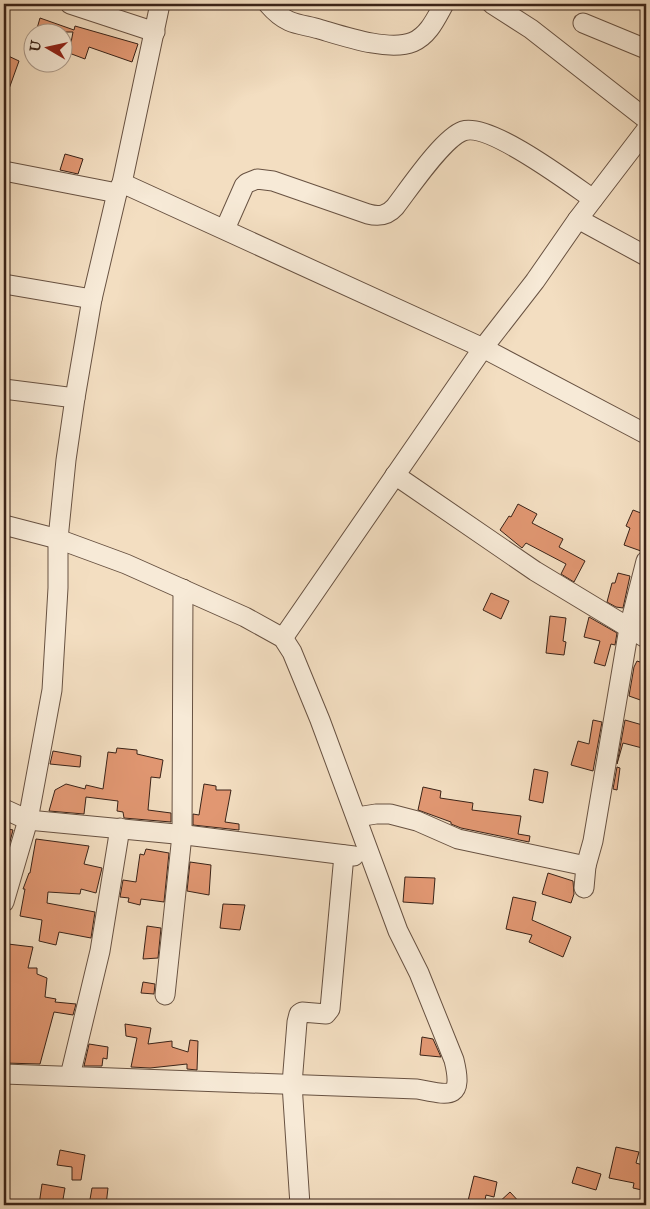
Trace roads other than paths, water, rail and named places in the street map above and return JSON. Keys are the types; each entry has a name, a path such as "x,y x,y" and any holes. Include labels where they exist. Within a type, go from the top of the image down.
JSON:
{"street":[{"path":"70,4 155,32"},
{"path":"4,902 28,820 52,690 58,588 58,539 75,398 92,299 160,4"},
{"path":"268,4 274,12 290,21 376,43 393,44 410,43 420,38 432,25 444,4"},
{"path":"492,4 531,29 646,119"},
{"path":"583,23 646,49"},
{"path":"225,229 244,186 247,182 257,179 285,184 368,214 378,216 386,214 395,207 449,140 465,130 479,130 494,136 551,169 593,199"},
{"path":"283,638 484,348 646,130"},
{"path":"4,171 119,188 225,229 484,348 646,434"},
{"path":"578,219 646,256"},
{"path":"4,284 92,299"},
{"path":"4,389 75,398"},
{"path":"395,475 520,561 646,638"},
{"path":"4,525 58,539 126,564 245,617 283,638 292,652 320,720 398,931 419,973 454,1060 457,1084 450,1094 445,1094 417,1089 4,1074"},
{"path":"584,888 586,866 593,841 629,628 646,562"},
{"path":"166,995 182,835 183,589"},
{"path":"4,809 28,820 120,828 349,855 337,917 330,1007 326,1014 306,1012 299,1014 292,1084 300,1205"},
{"path":"357,817 390,814 417,821 458,839 586,866"},
{"path":"70,1076 100,951 120,828"}]}
